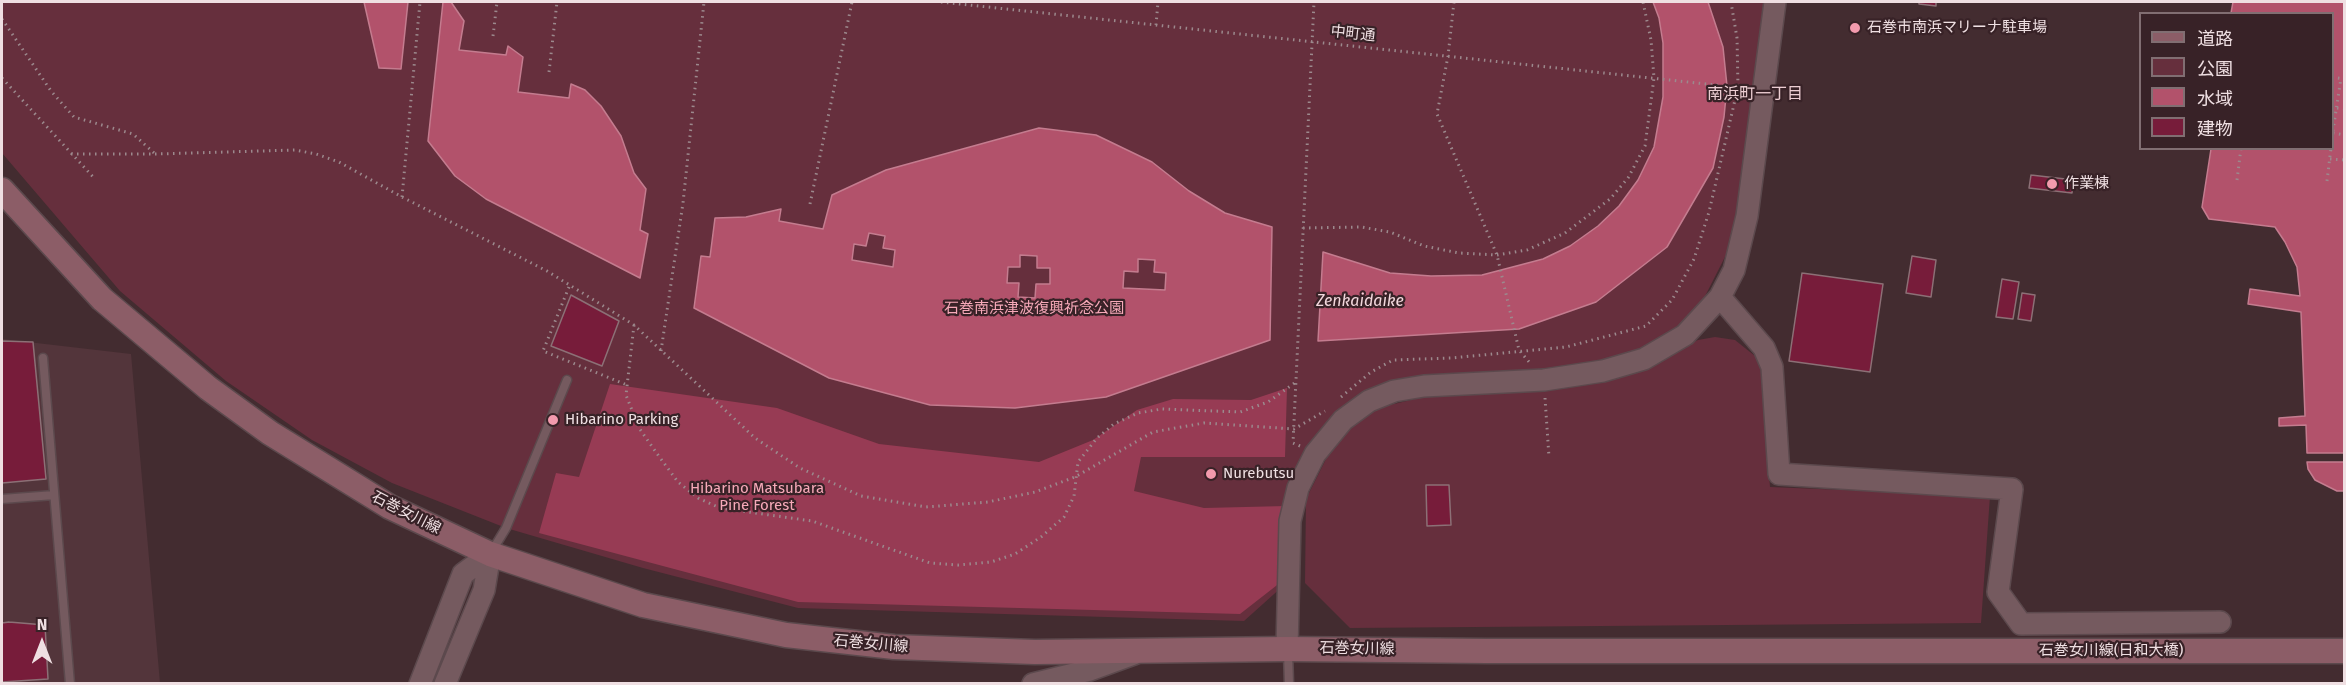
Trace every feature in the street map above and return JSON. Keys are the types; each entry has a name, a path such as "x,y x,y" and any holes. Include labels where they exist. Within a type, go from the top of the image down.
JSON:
{"main road":[{"name":"石巻女川線","path":"2,190 102,299 208,388 270,433 390,507 490,554 643,605 786,635 894,647 1035,652 1287,648 1878,651"},
{"name":"石巻女川線(日和大橋)","path":"1878,651 2344,651"}],"street":[{"path":"1287,648 1290,521 1298,488 1315,454 1342,420 1369,401 1394,390 1424,386 1544,380 1604,371 1644,359 1685,335 1720,297 1734,270 1747,216 1775,2"},
{"path":"1720,297 1764,348 1772,367 1779,474 2012,489 1998,592 2020,624 2220,622"},
{"path":"420,684 463,574 490,554"},
{"path":"445,684 484,590 490,554"},
{"path":"1033,684 1090,670 1140,652"}],"lane":[{"path":"43,358 70,684"},
{"path":"490,554 506,528 567,380"},
{"path":"2,499 54,495"},
{"path":"1287,648 1289,684"}],"path":[{"path":"402,197 420,2"},
{"path":"493,36 497,2"},
{"path":"549,72 557,2"},
{"path":"661,351 683,203 704,2"},
{"path":"810,204 852,2"},
{"name":"中町通","path":"941,2 1762,90"},
{"path":"1156,25 1158,2"},
{"path":"1314,2 1293,442 1315,454"},
{"path":"1454,2 1448,56 1437,114 1497,255 1519,350 1544,380 1549,457"},
{"path":"1303,228 1361,227 1390,232 1424,246 1459,254 1497,255 1527,250 1565,233 1610,199 1628,178 1645,146 1654,78 1651,40 1643,2"},
{"path":"1337,401 1371,372 1393,360 1451,358 1566,347 1646,326 1672,300 1694,259 1709,212 1738,87 1737,38 1731,2"},
{"path":"2,19 51,91 74,117 133,134 156,154"},
{"path":"2,78 95,179"},
{"path":"2334,128 2343,79"},
{"path":"2337,108 2344,110"},
{"path":"71,154 295,150 339,162 547,272 634,325 755,438 800,468 861,496 926,507 988,502 1035,492 1075,477 1153,432 1175,426 1204,423 1294,429 1330,407"},
{"path":"2237,180 2241,150"},
{"path":"2326,181 2331,150"},
{"path":"2330,159 2344,160"},
{"path":"569,287 543,351 627,386"},
{"path":"634,325 626,396 639,428 678,482 698,498 720,508 812,521 930,563 958,565 991,562 1015,554 1041,537 1064,517 1074,496 1078,462 1097,438 1114,424 1138,413 1162,409 1240,412 1269,402 1296,382"}],"shaded area":[{"path":"2,339 131,354 160,683 2,684"}],"green space":[{"name":"石巻南浜津波復興祈念公園","path":"2,2 1765,2 1738,213 1727,253 1698,310 1645,352 1602,366 1386,384 1304,456 1283,586 1244,621 798,608 643,568 506,528 392,483 312,440 226,381 120,291 2,153"},
{"path":"1715,337 1735,340 1760,360 1770,487 1990,496 1981,623 1350,628 1305,583 1306,499 1338,435 1365,411 1444,392 1636,370 1698,340"},
{"name":"Hibarino Matsubara Pine Forest","path":"610,384 777,408 879,444 1039,462 1093,440 1137,410 1173,399 1251,400 1287,388 1285,457 1141,457 1134,491 1204,508 1286,506 1281,582 1240,614 798,602 539,533 556,473 579,477"}],"water":[{"path":"364,2 408,2 401,69 379,68"},
{"path":"443,2 451,2 464,21 459,50 506,55 508,46 523,57 518,92 569,98 571,84 585,90 601,106 621,136 634,173 646,189 640,230 648,234 640,278 486,199 455,176 428,141"},
{"name":"Zenkaidaike","path":"1653,2 1708,2 1723,47 1727,86 1724,117 1713,168 1667,247 1596,302 1519,329 1318,341 1323,252 1390,273 1431,276 1482,275 1543,259 1570,246 1598,226 1619,206 1638,180 1654,147 1663,97 1663,43 1659,18"},
{"path":"2233,2 2344,2 2344,453 2307,453 2306,425 2279,426 2279,418 2305,416 2301,312 2248,304 2250,289 2300,296 2297,267 2285,242 2275,227 2209,219 2202,207 2211,150 2334,150 2334,12 2231,12"},
{"path":"1039,128 1096,135 1152,162 1189,191 1225,213 1272,227 1270,340 1106,397 1015,408 930,405 829,378 694,308 701,256 710,257 715,218 746,217 781,209 779,221 823,229 832,195 886,170","holes":["869,233 885,236 883,248 895,250 893,267 852,260 854,244 866,246","1020,255 1037,256 1037,268 1050,268 1050,284 1036,284 1035,298 1018,297 1019,283 1007,283 1008,267 1020,267","1138,259 1155,260 1154,272 1166,273 1165,290 1123,288 1124,271 1138,272"]},
{"path":"2307,462 2344,462 2344,491 2337,491 2315,480 2308,469"}],"building":[{"path":"1919,2 1936,2 1936,6 1919,4"},
{"name":"作業棟","path":"2031,175 2074,180 2072,193 2029,188"},
{"path":"1912,256 1936,260 1931,297 1906,293"},
{"path":"1802,273 1883,284 1870,372 1789,361"},
{"path":"2002,279 2019,282 2013,319 1996,317"},
{"path":"2022,293 2035,295 2031,321 2018,319"},
{"path":"571,295 619,321 602,366 551,346"},
{"path":"2,341 33,342 46,479 2,483"},
{"path":"1426,485 1449,485 1451,525 1427,526"},
{"path":"2,623 45,625 48,679 2,682"}],"place":[{"name":"石巻市南浜マリーナ駐車場","path":"1855,28"},
{"name":"作業棟","path":"2052,184"},
{"name":"Hibarino Parking","path":"553,420"},
{"name":"Nurebutsu","path":"1211,474"}],"district":[{"name":"南浜町一丁目","path":"1755,95"}]}
